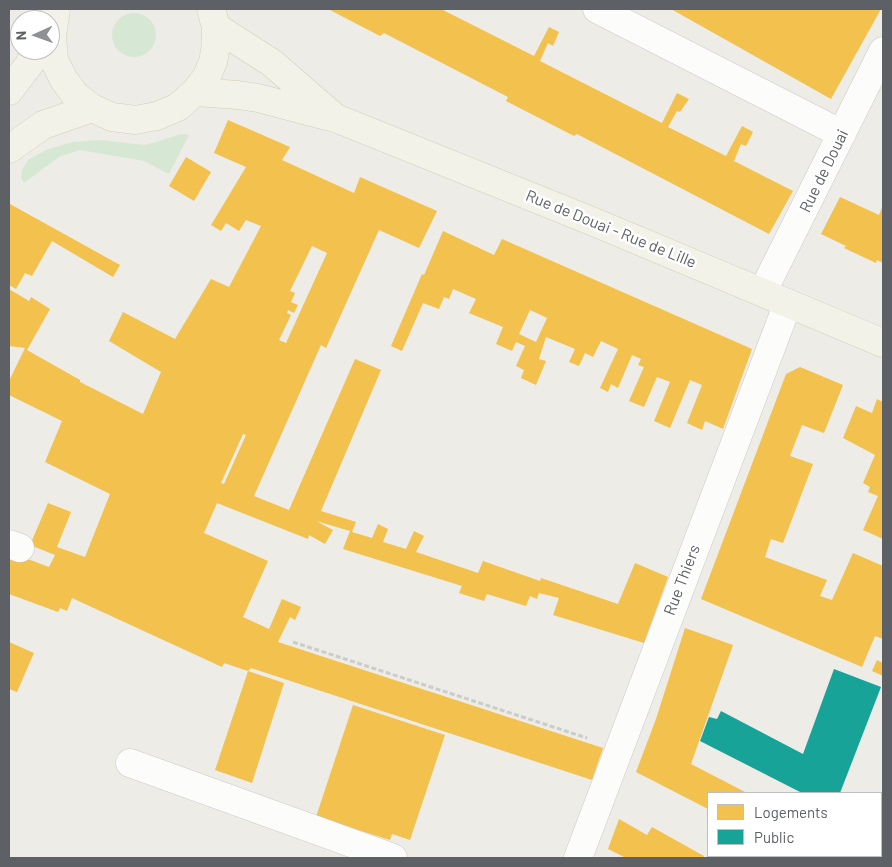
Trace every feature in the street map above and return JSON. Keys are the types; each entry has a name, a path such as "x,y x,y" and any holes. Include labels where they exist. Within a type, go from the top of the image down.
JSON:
{"main road":[{"path":"54,60 64,80 76,96 92,108 112,117 135,120 150,118 178,107 195,92 206,78 213,62 213,18"},
{"name":"Rue de Douai - Rue de Lille","path":"213,18 272,63 338,119"},
{"path":"9,91 33,60"},
{"name":"Rue de Douai - Rue de Lille","path":"195,92 258,98 338,119 763,291 883,343"},
{"path":"9,149 43,125 92,108"}],"lane":[{"path":"597,9 842,134"},
{"name":"Rue de Douai","path":"763,291 883,51"},
{"name":"Rue Thiers","path":"578,858 788,303"},
{"path":"130,763 393,858"}],"path":[{"path":"293,642 618,749"}],"green space":[{"path":"138,13 150,19 155,26 155,44 150,51 143,56 130,57 122,54 115,47 112,31 115,23 122,16"},
{"path":"182,134 189,135 169,174 144,161 80,150 59,157 24,183 21,178 22,170 28,160 48,149 73,142 99,140 145,145"}],"building: Logements":[{"path":"328,9 441,9 534,56 549,27 559,32 553,46 548,43 540,61 662,123 677,93 689,99 680,112 677,111 668,127 726,156 742,126 753,132 746,146 741,144 734,161 793,191 769,234 577,134 574,136 506,101 508,97 384,33 380,36"},
{"path":"671,9 881,9 831,99"},
{"path":"228,120 290,147 282,160 354,193 360,177 437,211 419,248 379,230 326,348 321,345 254,496 289,510 355,359 381,370 321,511 356,522 352,532 372,538 378,524 388,529 383,542 406,549 414,531 424,536 416,552 478,573 483,561 540,581 541,578 618,604 635,563 668,577 644,643 553,615 559,598 539,593 537,599 530,596 526,606 487,594 484,601 459,593 462,586 343,549 350,531 316,521 333,530 325,544 309,535 308,539 217,503 204,533 268,561 243,617 269,629 282,599 301,607 295,620 290,617 278,642 603,748 592,780 251,668 248,671 224,663 222,667 72,598 67,611 60,608 58,612 9,594 9,552 49,567 55,555 30,545 48,503 71,512 57,547 85,557 110,494 45,462 62,421 9,395 9,381 25,348 9,346 9,289 29,301 31,297 50,309 27,350 80,380 80,382 143,414 161,372 109,341 123,312 175,339 211,279 229,287 261,226 246,220 239,231 226,223 221,231 211,225 246,167 214,153","holes":["312,246 327,253 286,343 279,340 291,315 287,313 288,310 294,313 298,305 291,302 295,293 290,291","243,434 246,435 224,484 221,483"]},
{"path":"186,157 211,172 194,201 169,186"},
{"path":"840,197 879,215 883,205 883,263 877,260 876,263 844,248 846,246 821,234"},
{"path":"10,204 120,265 113,277 52,241 32,276 25,273 16,289 9,285"},
{"path":"443,231 494,255 502,239 752,349 723,429 705,421 702,430 687,423 702,385 690,380 670,428 654,421 670,382 657,377 644,407 629,401 644,367 638,365 641,359 632,355 618,388 611,384 608,392 600,388 618,349 601,341 593,357 585,353 579,366 569,362 575,349 546,337 539,359 546,361 536,385 521,378 524,370 516,366 525,346 516,342 512,351 496,344 503,327 469,313 476,299 453,289 449,299 444,297 439,309 423,303 402,351 391,346 422,274 424,275","holes":["530,310 547,318 536,342 519,334"]},
{"path":"800,367 843,385 824,433 802,425 790,456 813,464 783,543 771,539 765,557 827,580 820,596 832,600 853,553 883,566 883,639 875,636 862,667 701,599 786,374"},
{"path":"877,399 883,402 883,539 863,530 878,496 868,492 870,487 863,483 875,455 843,438 856,406 872,413"},
{"path":"685,628 733,645 691,764 745,792 707,792 707,808 636,772 656,719"},
{"path":"9,642 34,653 17,692 9,689"},
{"path":"877,660 883,663 883,676 872,671"},
{"path":"248,671 284,683 252,783 215,770"},
{"path":"353,705 445,735 410,840 392,834 390,840 316,817"},
{"path":"619,819 647,835 652,827 704,856 703,858 626,858 608,849"},
{"path":"794,857 834,857 833,858"}],"building: Public":[{"path":"834,669 881,687 840,792 800,792 700,741 709,717 717,719 721,711 803,754"}]}
